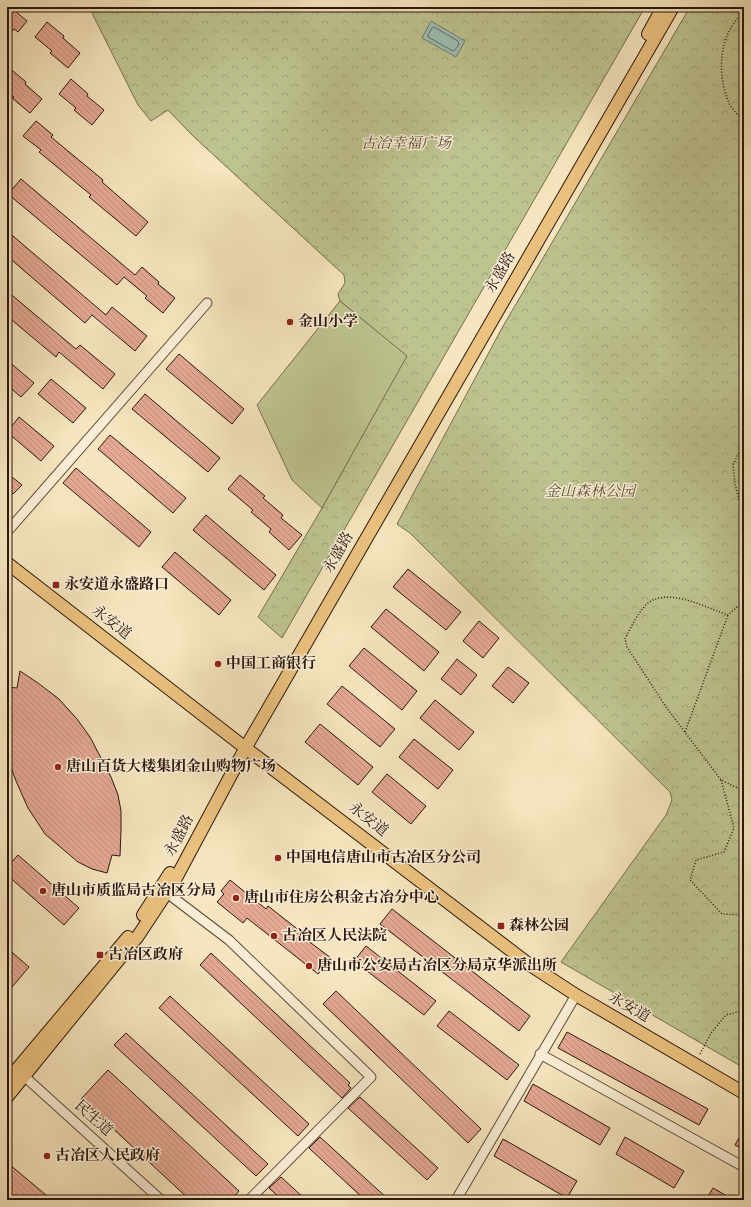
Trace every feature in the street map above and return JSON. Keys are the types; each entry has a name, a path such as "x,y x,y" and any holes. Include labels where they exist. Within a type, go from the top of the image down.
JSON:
{"main road":[{"name":"永盛路","path":"7,1081 129,935 169,876 242,745 663,7"},
{"name":"永盛路","path":"7,1097 104,980 138,936 167,894 242,745 673,7"},
{"name":"永安道","path":"7,563 530,965 576,995 744,1093"}],"street":[{"path":"7,532 207,303"},
{"path":"167,894 229,940 371,1078 248,1200"},
{"path":"456,1200 540,1054 576,995"},
{"path":"540,1054 744,1167"},
{"name":"民生道","path":"24,1076 161,1200"}],"path":[{"path":"744,12 736,19 726,37 720,58 722,80 729,103 744,122"},
{"path":"744,442 733,465 735,484 744,517"},
{"path":"728,615 687,600 673,597 662,597 650,601 636,617 625,639 627,647 666,707 721,780 734,828 724,852 696,860 690,880 722,914 742,915 744,917"},
{"path":"685,733 728,615 744,600"},
{"path":"721,780 744,791"},
{"path":"694,1065 711,1033 726,1015 744,1010"}],"green space":[{"name":"古冶幸福广场","path":"89,7 645,7 282,638 258,617 322,508 406,356 340,301 338,294 345,283 344,275 193,136 168,110 151,121 138,105"},
{"name":"金山森林公园","path":"690,7 744,7 744,1068 561,962 666,815 672,800 670,792 410,533 397,524 502,328"},
{"path":"340,301 407,356 322,508 292,480 257,405"}],"water":[{"path":"431,21 465,41 456,57 422,38"}],"building":[{"path":"7,7 10,7 27,21 18,32 14,29 7,37"},
{"path":"47,22 64,36 63,38 80,53 68,68 50,53 52,51 35,37"},
{"path":"7,66 26,82 25,84 42,99 30,113 12,98 14,97 7,91"},
{"path":"71,79 88,94 87,96 104,110 92,125 74,110 76,108 59,94"},
{"path":"36,121 53,135 51,137 103,180 102,182 148,222 136,236 89,197 91,195 39,152 41,150 23,136"},
{"path":"21,179 135,275 142,267 159,282 158,284 175,298 163,313 145,298 147,296 124,277 117,285 8,194"},
{"path":"7,231 106,315 112,307 147,336 135,351 92,315 85,323 7,256"},
{"path":"7,291 76,349 80,345 115,374 103,389 59,352 56,357 7,316"},
{"path":"179,354 244,409 232,424 166,369"},
{"path":"7,360 34,383 21,397 7,385"},
{"path":"51,379 86,408 73,423 38,394"},
{"path":"145,394 220,458 208,472 132,409"},
{"path":"19,417 54,446 41,461 7,432"},
{"path":"110,435 186,498 173,513 98,449"},
{"path":"76,468 151,532 139,547 63,483"},
{"path":"240,475 265,496 263,498 283,515 281,518 302,535 289,550 269,532 271,529 251,512 253,510 228,489"},
{"path":"12,477 22,485 13,494 7,489 7,482"},
{"path":"206,515 276,575 264,590 193,530"},
{"path":"175,552 231,600 219,615 162,567"},
{"path":"408,569 461,612 446,630 393,587"},
{"path":"386,609 439,652 424,671 371,627"},
{"path":"479,621 499,638 483,658 463,641"},
{"path":"364,648 417,691 402,710 349,666"},
{"path":"457,659 477,675 461,695 441,679"},
{"path":"508,667 529,683 513,703 492,686"},
{"name":"唐山百货大楼集团金山购物广场","path":"20,671 59,699 77,719 90,737 111,777 118,795 121,811 120,856 112,855 107,873 92,869 78,862 45,834 28,808 16,781 7,756 7,687 17,688"},
{"path":"342,686 395,729 380,747 327,704"},
{"path":"435,700 474,732 459,750 420,718"},
{"path":"320,724 373,767 358,785 305,742"},
{"path":"414,739 453,770 438,789 399,757"},
{"path":"387,774 426,806 411,824 372,792"},
{"name":"唐山市质监局古冶区分局","path":"18,855 79,908 64,925 7,875 7,867"},
{"path":"230,880 266,909 268,906 305,935 303,937 331,958 318,974 247,918 243,923 217,902 224,894 221,891"},
{"path":"392,909 530,1016 519,1031 380,924"},
{"path":"366,946 436,1001 424,1015 354,961"},
{"path":"7,948 29,967 7,993"},
{"path":"211,953 350,1083 348,1085 351,1088 342,1098 200,965"},
{"path":"336,991 481,1129 468,1143 323,1004"},
{"path":"170,996 309,1124 298,1136 159,1008"},
{"path":"449,1011 519,1065 507,1080 437,1026"},
{"path":"567,1032 708,1109 699,1125 558,1048"},
{"path":"126,1033 268,1164 256,1176 114,1045"},
{"path":"108,1070 239,1191 231,1200 190,1200 81,1099"},
{"path":"533,1084 610,1128 600,1145 524,1101"},
{"path":"360,1097 438,1168 427,1180 348,1108"},
{"path":"744,1129 744,1150 735,1145"},
{"path":"320,1137 389,1200 365,1200 309,1148"},
{"path":"625,1137 684,1171 674,1188 616,1154"},
{"path":"503,1139 577,1181 567,1198 494,1156"},
{"path":"10,1165 52,1200 7,1200 7,1169"},
{"path":"281,1177 306,1200 282,1200 269,1188"},
{"path":"713,1188 734,1200 706,1200"}],"place":[{"name":"金山小学","path":"290,322"},
{"name":"永安道永盛路口","path":"56,585"},
{"name":"中国工商银行","path":"218,664"},
{"name":"唐山百货大楼集团金山购物广场","path":"58,767"},
{"name":"中国电信唐山市古冶区分公司","path":"278,858"},
{"name":"唐山市质监局古冶区分局","path":"43,891"},
{"name":"唐山市住房公积金古冶分中心","path":"236,898"},
{"name":"森林公园","path":"501,926"},
{"name":"古冶区人民法院","path":"274,936"},
{"name":"古冶区政府","path":"100,955"},
{"name":"唐山市公安局古冶区分局京华派出所","path":"309,966"},
{"name":"古冶区人民政府","path":"47,1156"}]}
